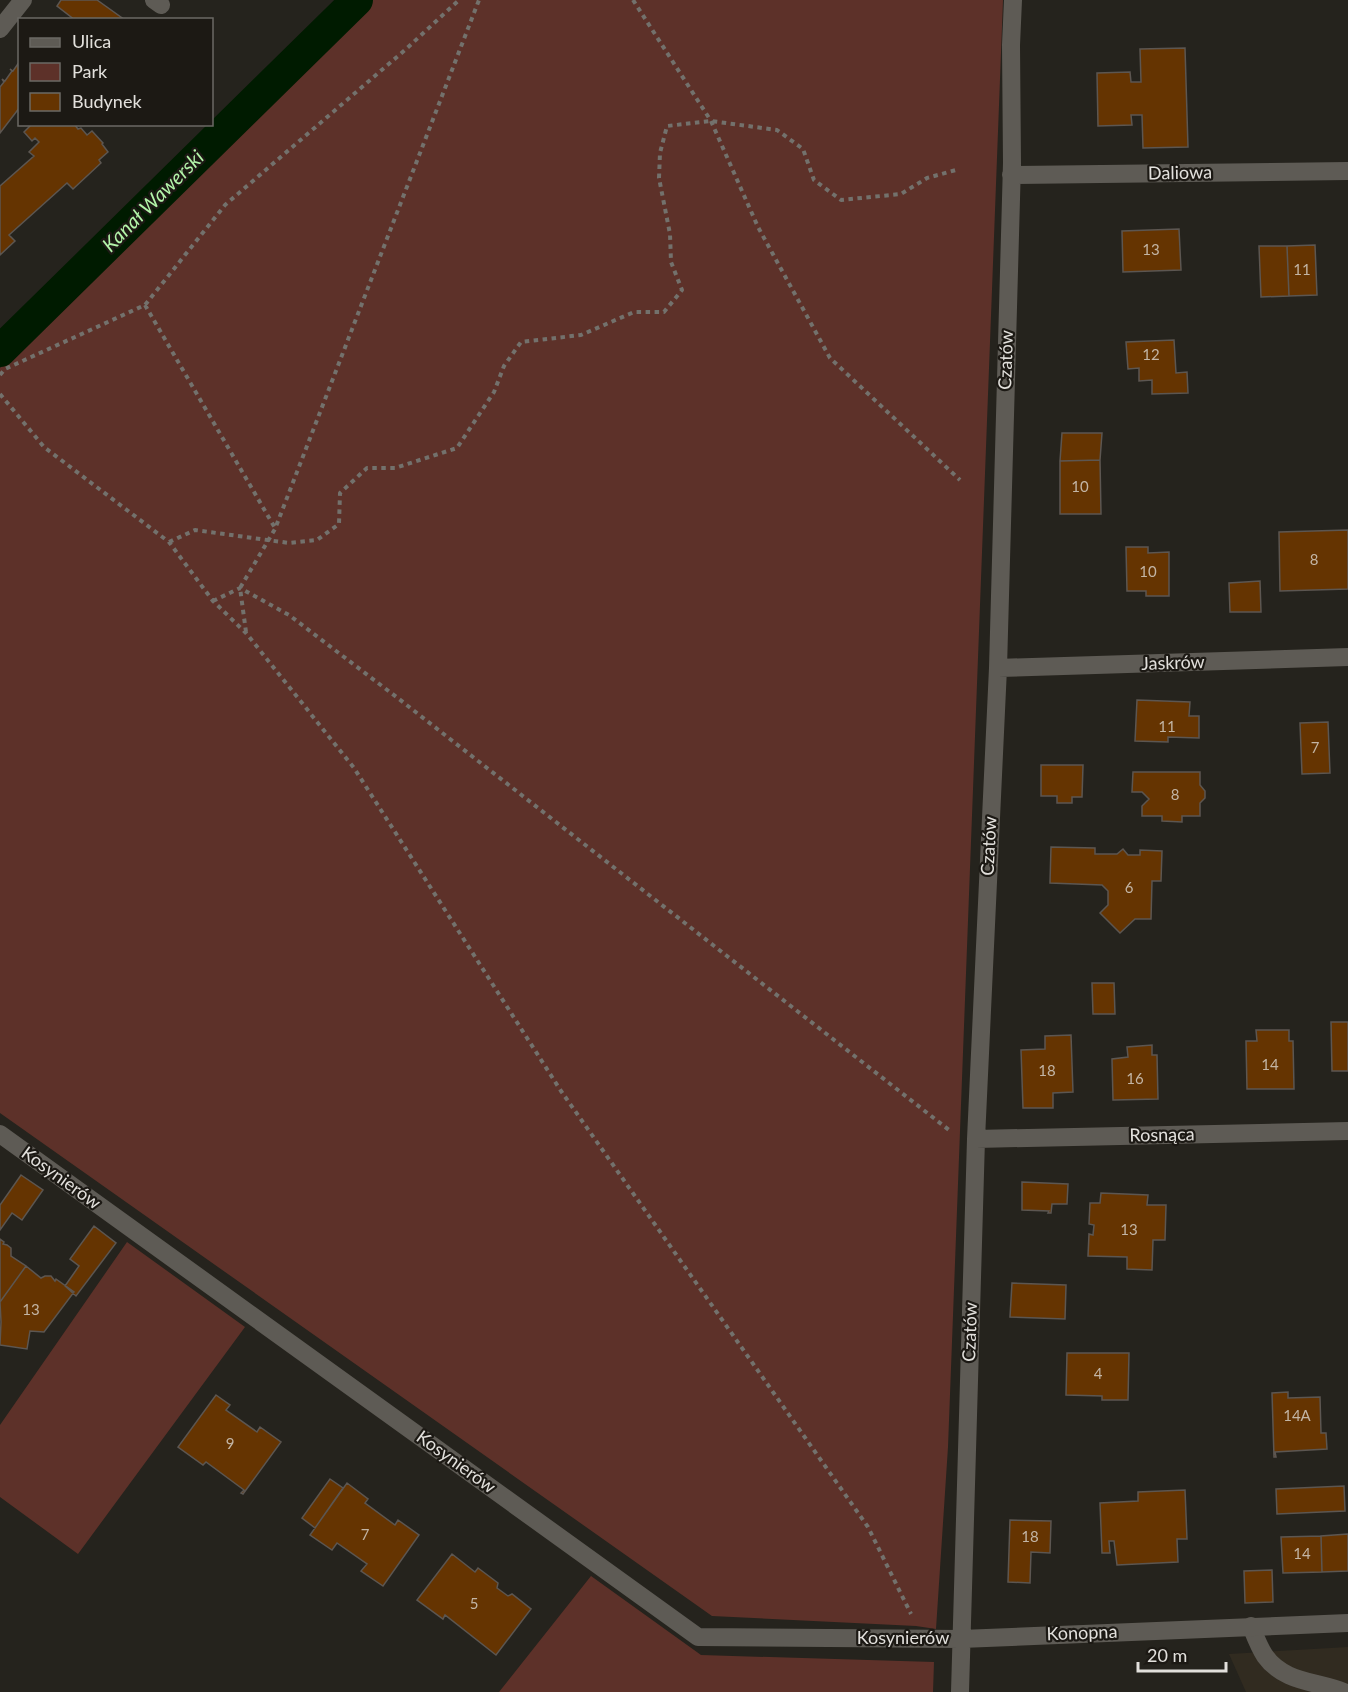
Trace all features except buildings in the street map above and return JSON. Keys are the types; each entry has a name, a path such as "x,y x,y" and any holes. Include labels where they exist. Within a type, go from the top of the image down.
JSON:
{"street":[{"path":"0,29 23,0"},
{"name":"Czatów","path":"960,1692 976,1139 998,668 1011,175 1013,0"},
{"name":"Daliowa","path":"1011,175 1348,171"},
{"name":"Jaskrów","path":"998,668 1348,657"},
{"name":"Rosnąca","path":"976,1139 1348,1131"},
{"name":"Kosynierów","path":"0,1134 698,1637 960,1639"},
{"name":"Konopna","path":"960,1639 1348,1623"},
{"path":"1251,1626 1265,1656 1301,1692"},
{"path":"1285,1674 1326,1689 1344,1692"}],"path":[{"path":"0,375 5,369 145,305 225,204 405,50 459,0"},
{"path":"213,601 240,588 276,529 479,0"},
{"path":"633,0 711,121 758,226 830,358 960,480"},
{"path":"169,542 195,530 289,543 317,540 339,524 340,493 367,468 395,468 457,448 494,392 504,366 521,342 581,335 634,312 664,312 681,290 671,262 670,234 659,178 660,153 666,126 711,121 777,130 802,149 814,180 841,200 901,194 927,178 956,170"},
{"path":"145,305 276,529"},
{"path":"0,394 44,447 169,542 213,601 246,633 354,768 561,1091 868,1527 911,1616"},
{"path":"240,588 246,633"},
{"path":"240,588 289,615 399,699 949,1130"}],"shaded area":[{"path":"1348,1647 1348,1692 1246,1692 1229,1654"}],"green space":[{"path":"368,0 1003,0 948,1447 936,1629 916,1626 712,1616 0,1113 0,368"},
{"path":"127,1242 245,1327 78,1554 0,1497 0,1425"},
{"path":"591,1576 701,1655 934,1662 933,1692 499,1692"}],"waterway":[{"name":"Kanał Wawerski","path":"0,351 357,0"}]}
